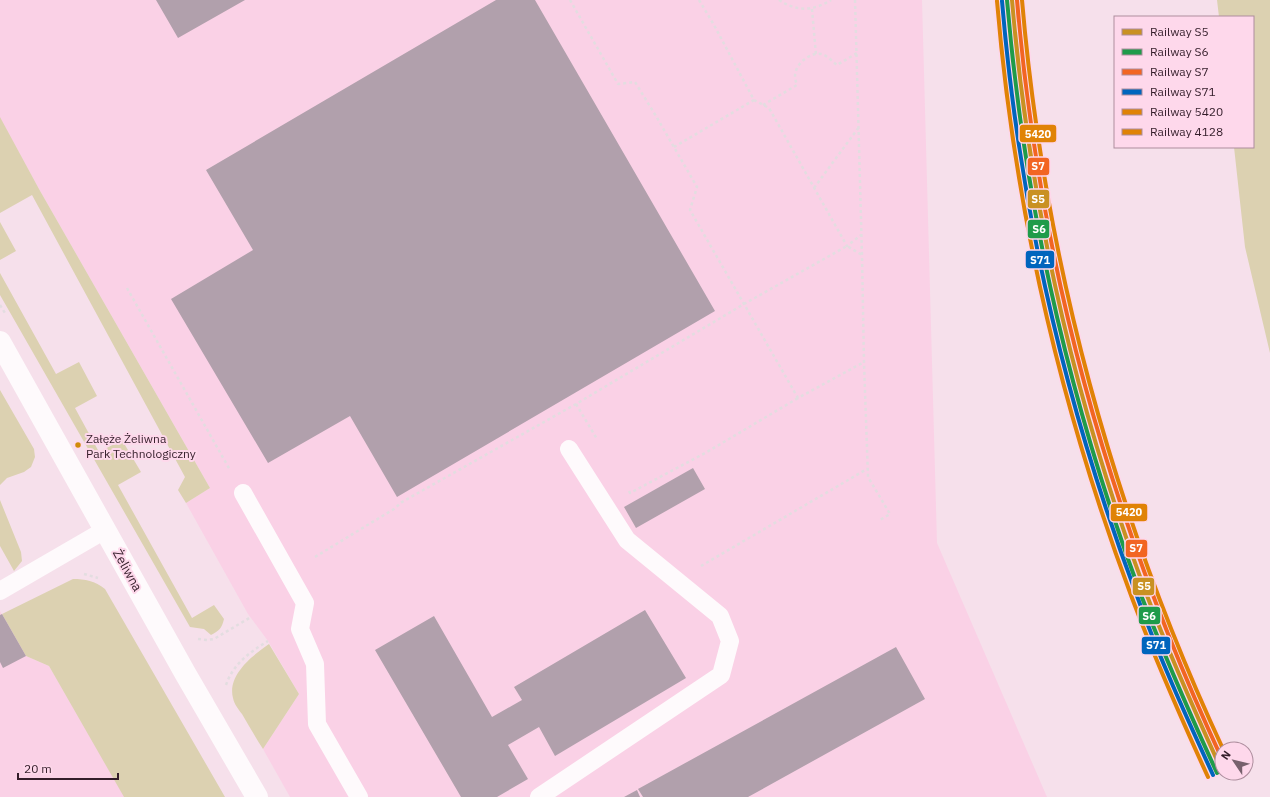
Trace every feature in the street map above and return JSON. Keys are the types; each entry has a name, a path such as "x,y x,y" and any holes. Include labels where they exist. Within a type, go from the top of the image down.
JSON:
{"street":[{"name":"Żeliwna","path":"0,342 185,673 257,797"}],"lane":[{"path":"539,797 721,675 730,641 720,616 626,540 569,449"},
{"path":"243,493 305,603 300,629 315,664 318,724 359,797"},
{"path":"0,591 105,530"}],"path":[{"path":"570,0 618,84 635,82 697,187 690,210 798,398"},
{"path":"699,0 754,100 769,108 847,246 862,255"},
{"path":"779,0 786,5 797,9 812,9 831,0"},
{"path":"855,0 868,476 890,514 880,520"},
{"path":"812,9 816,55"},
{"path":"762,105 797,85 795,75 799,64 808,56 821,54 837,65 857,53"},
{"path":"674,147 754,100"},
{"path":"814,188 859,127"},
{"path":"315,557 394,509 402,502 576,404 744,304 847,246 861,235"},
{"path":"127,288 243,493"},
{"path":"626,486 630,493 707,452 798,398 864,362"},
{"path":"576,404 598,440"},
{"path":"695,569 868,468"},
{"path":"78,574 93,576 102,580"},
{"path":"198,639 214,639 251,618"},
{"path":"226,689 226,684 236,666 251,651 268,641"}],"shaded area":[{"path":"0,0 922,0 937,543 1047,797 290,797 263,749 299,694 268,641 248,614 186,503 210,488 0,118"},
{"path":"1217,0 1270,0 1270,353 1245,247 1234,148 1254,148 1254,16 1219,16"},
{"path":"0,117 39,189 210,488 186,503 178,490 185,477 32,195 0,213"},
{"path":"0,222 16,251 0,260"},
{"path":"0,273 56,374 79,362 97,396 75,408 99,452 122,440 141,472 118,485 192,618 214,605 224,619 221,627 214,634 211,635 204,629 190,627 0,295"},
{"path":"0,390 34,449 35,457 31,467 24,472 7,478 0,485"},
{"path":"0,500 21,552 22,561 14,571 0,546"},
{"path":"73,579 90,581 105,589 225,797 124,797 49,666 26,656 2,614"},
{"path":"0,611 26,656 49,666 125,797 0,797"},
{"path":"269,644 299,694 263,749 235,705 232,690 234,681 243,666"}],"building":[{"path":"156,0 245,0 178,38"},
{"path":"496,0 535,0 715,311 397,497 350,416 268,463 171,299 253,250 206,170"},
{"path":"693,468 705,489 636,528 624,507"},
{"path":"645,610 686,678 555,756 539,727 508,745 528,779 497,797 461,797 375,650 434,616 492,717 522,700 514,687"},
{"path":"2,614 26,656 3,668 0,662 0,615"},
{"path":"896,647 925,699 748,797 643,797 638,789"},
{"path":"637,790 640,797 624,797"}],"rail line":[{"name":"S6","path":"1007,0 1025,152 1038,227 1072,376 1092,450 1141,595 1214,766"},
{"name":"S5","path":"1012,0 1030,151 1043,226 1077,375 1098,449 1146,593 1182,682 1214,753"},
{"name":"S7","path":"1017,0 1028,99 1043,196 1062,293 1086,389 1114,483 1146,577 1182,669 1214,741"},
{"name":"5420","path":"1022,0 1032,97 1047,193 1066,289 1090,383 1117,477 1148,569 1184,660 1219,741"},
{"name":"4128","path":"997,1 1015,153 1028,229 1062,379 1106,526 1132,598 1168,688 1208,777"},
{"name":"S71","path":"1002,1 1020,153 1033,228 1067,377 1111,524 1145,619 1213,775"}],"place":[{"name":"Załęże Żeliwna Park Technologiczny","path":"78,445"}]}
